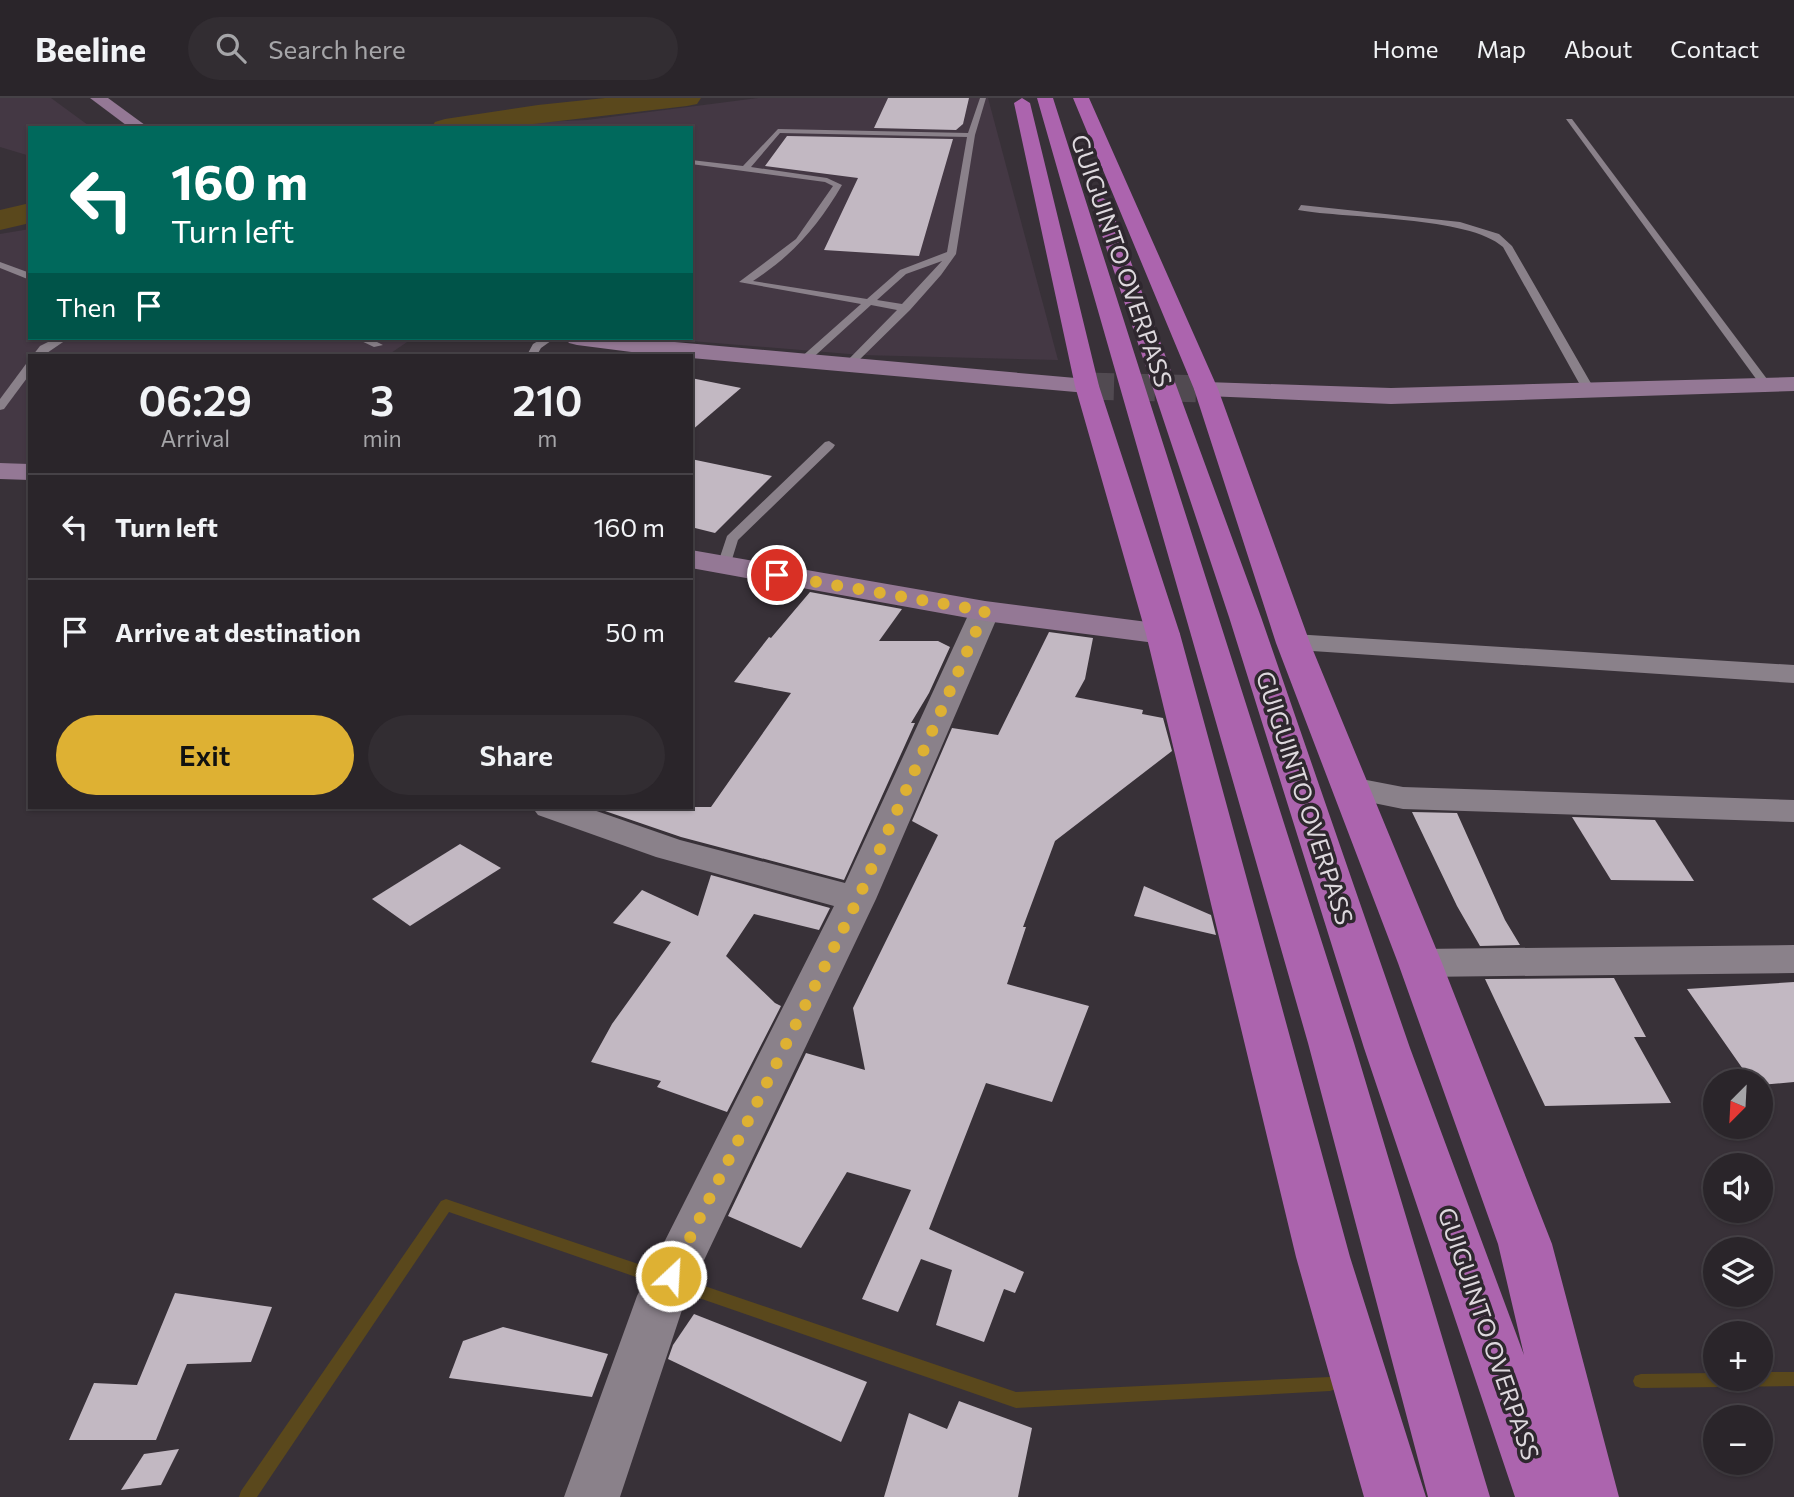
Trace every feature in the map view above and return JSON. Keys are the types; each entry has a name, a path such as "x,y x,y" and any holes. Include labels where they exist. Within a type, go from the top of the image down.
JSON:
{"highway":[{"path":"1020,98 1087,386 1163,634 1323,1257 1395,1497"},
{"name":"GUIGUINTO OVERPASS","path":"1045,98 1091,198 1245,617 1387,1048 1546,1497"},
{"path":"1072,107 1206,390 1293,643 1420,962 1525,1244 1588,1497"},
{"name":"GUIGUINTO OVERPASS","path":"1091,198 1202,617 1331,1043 1460,1497"}],"main road":[{"path":"97,98 138,126"},
{"path":"593,340 1087,386"},
{"path":"1206,390 1391,396 1794,384"},
{"path":"0,471 28,472"},
{"path":"693,559 985,611 1163,634"}],"street":[{"path":"592,1497 662,1296 698,1217 858,899 985,611"},
{"path":"1293,643 1794,674"},
{"path":"1351,788 1403,798 1794,811"},
{"path":"556,809 669,849 858,899"},
{"path":"1420,962 1794,960"}],"lane":[{"path":"849,364 938,273 951,254 971,135 983,98"},
{"path":"1569,121 1766,385"},
{"path":"745,169 778,131 971,135"},
{"path":"693,162 827,180 838,185 800,243 744,282 905,308"},
{"path":"1301,208 1460,225 1496,236 1507,246 1590,391"},
{"path":"803,360 903,272 951,254"},
{"path":"0,265 27,275"},
{"path":"0,273 13,270"},
{"path":"27,275 17,282 18,285 28,288"},
{"path":"39,354 44,348 60,340"},
{"path":"365,340 378,345"},
{"path":"533,354 537,346 547,340"},
{"path":"0,407 28,369"},
{"path":"724,566 732,538 829,445"}],"shaded area":[{"path":"0,98 51,98 89,126 28,126 28,155 0,147"},
{"path":"758,98 988,98 1058,360 861,355 678,340 693,340 693,126 500,126 587,120"},
{"path":"28,229 28,340 410,340 389,354 28,354 28,464 0,463 0,234"}],"building":[{"path":"888,98 969,98 963,124 956,130 874,128"},
{"path":"787,136 953,139 919,256 824,250 858,178 765,166"},
{"path":"693,378 741,388 693,429"},
{"path":"693,459 772,476 715,533 693,528"},
{"path":"810,592 902,609 879,641 938,641 950,647 929,693 911,723 915,723 844,880 681,837 605,811 711,807 791,693 734,682 769,637 771,638"},
{"path":"1049,632 1093,638 1085,679 1075,697 1143,710 1142,714 1163,718 1172,751 1055,841 1023,927 1026,927 1007,984 1089,1006 1052,1102 986,1083 929,1229 1024,1272 1015,1293 1004,1289 984,1342 936,1325 952,1270 921,1259 898,1312 862,1299 911,1190 847,1172 801,1248 728,1216 806,1053 865,1070 853,1008 938,835 912,821 952,728 998,735"},
{"path":"1412,812 1457,813 1505,920 1520,945 1480,946 1457,906"},
{"path":"1572,817 1655,820 1694,881 1611,880"},
{"path":"460,844 501,868 410,926 372,899"},
{"path":"711,875 830,908 819,930 754,914 726,956 781,1006 727,1112 657,1087 661,1081 591,1062 612,1024 671,942 613,923 642,890 698,916"},
{"path":"1144,886 1211,915 1216,935 1134,916"},
{"path":"1614,978 1646,1037 1634,1037 1671,1103 1545,1106 1485,979"},
{"path":"1794,982 1794,1082 1773,1084 1773,1069 1743,1069 1687,989"},
{"path":"175,1293 272,1307 251,1362 187,1364 156,1440 69,1440 94,1383 137,1385"},
{"path":"694,1314 867,1382 841,1442 668,1359 673,1345"},
{"path":"503,1327 608,1354 592,1397 449,1378 463,1341"},
{"path":"959,1401 1032,1428 1018,1497 884,1497 909,1413 947,1429"},
{"path":"179,1449 161,1485 121,1490 144,1454"}],"waterway":[{"path":"457,126 538,113 687,98"},
{"path":"0,220 28,213"},
{"path":"247,1497 446,1205 659,1278"},
{"path":"678,1284 1016,1400 1330,1384"},
{"path":"1641,1381 1794,1379"}],"tunnel":[{"path":"1087,386 1206,389"}],"route":[{"path":"671,1276 858,899 985,611 777,575"}]}
